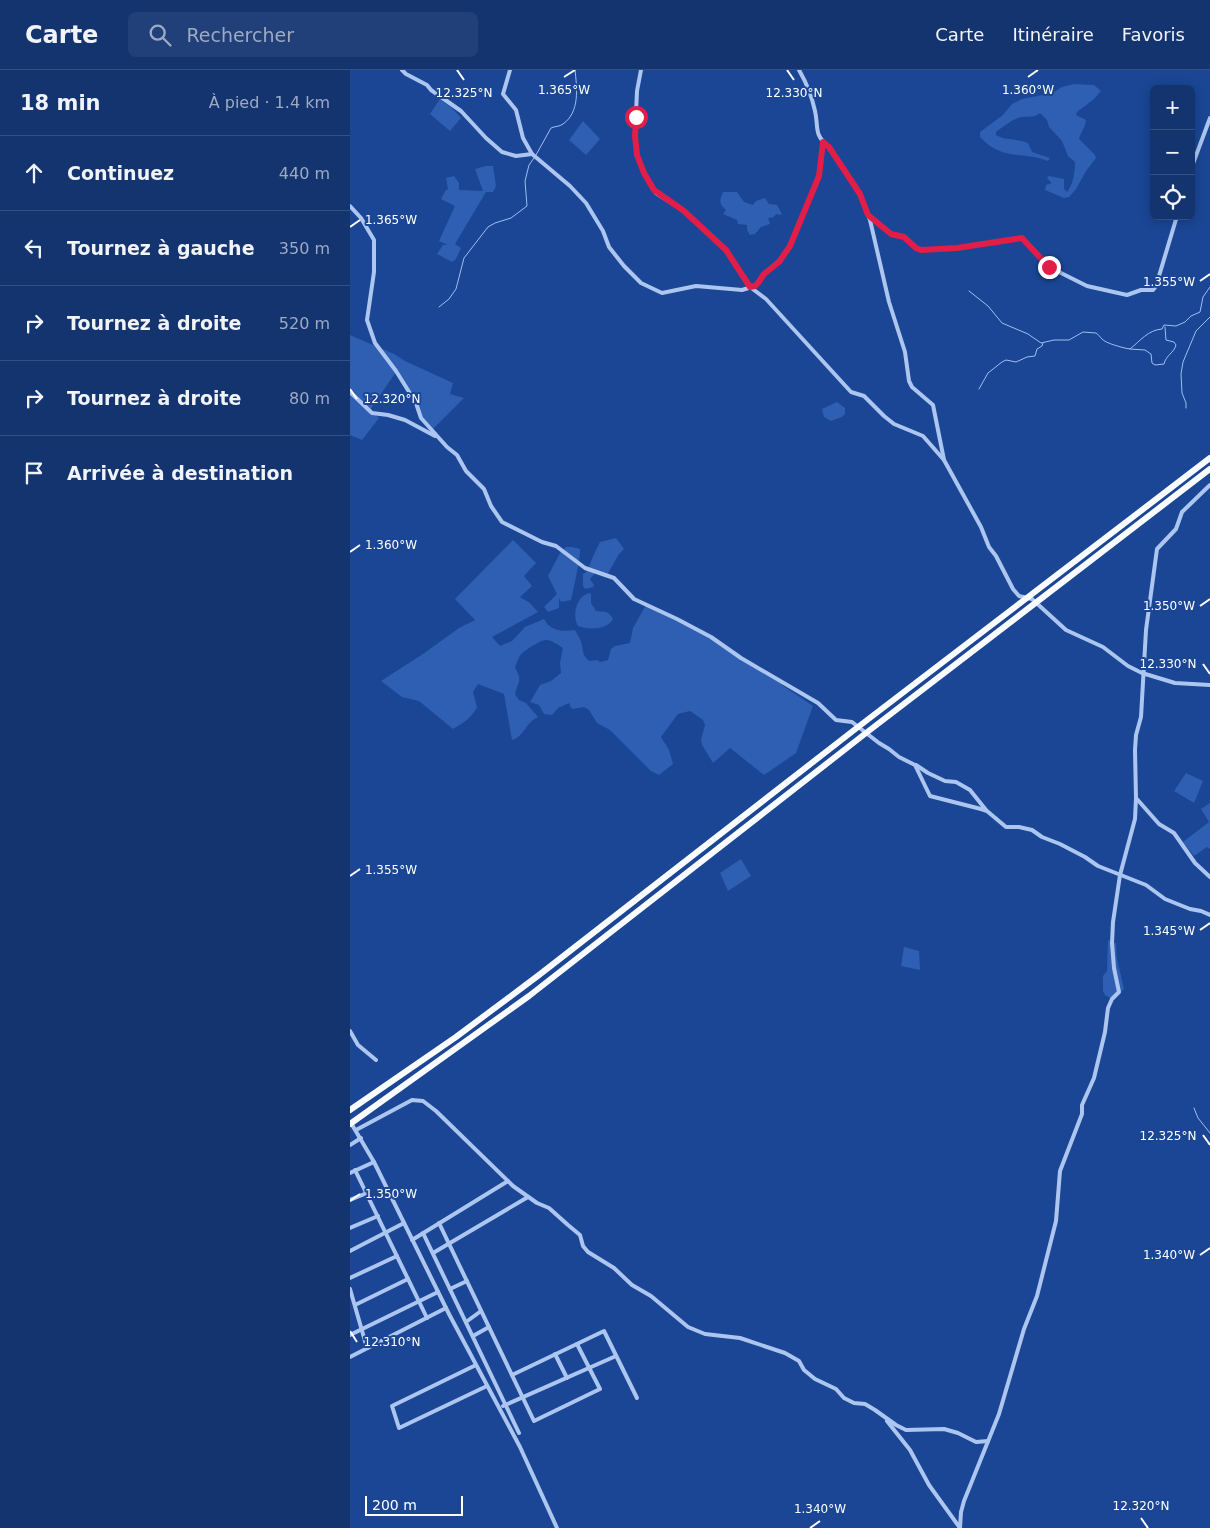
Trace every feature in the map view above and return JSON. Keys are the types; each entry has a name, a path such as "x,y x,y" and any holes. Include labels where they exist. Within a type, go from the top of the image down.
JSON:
{"highway":[{"path":"350,1110 456,1037 538,975 858,726 1210,458"},
{"path":"351,1123 529,996 866,733 1210,469"}],"street":[{"path":"402,70 427,85 461,111 502,152 516,156 532,154"},
{"path":"510,70 502,94 516,110 523,138 532,154 578,193 597,220 615,255 634,276 649,288 662,293 696,286 737,290 755,286 764,274 779,262 790,246 819,176 823,142"},
{"path":"641,70 637,91 635,136 637,155 644,173 656,193 684,211 726,250 750,287 766,299 851,392 864,396 894,424 923,436 944,460 981,527 989,547 1019,596 1028,597 1066,630 1102,647 1128,666 1175,683 1210,685"},
{"path":"799,70 814,107 816,132 829,147 860,194 868,215 889,302 905,352 909,381 912,387 933,405 944,460"},
{"path":"1195,158 1210,118"},
{"path":"350,206 361,218 374,240 374,272 367,320 370,334 416,403 421,418 447,448 457,455 466,471 484,489 491,506 502,522 542,542 556,546 585,568 614,578 634,599 677,618 711,637 741,658 818,704 836,720 852,722 899,757 928,773 946,781 956,782 970,790 987,812 1006,827 1032,830 1042,837 1085,857 1098,866 1146,885 1165,900 1210,915"},
{"path":"868,215 891,234 904,237 921,250 957,248 1022,238 1049,267 1087,286 1127,295 1142,290 1153,290 1156,286 1176,220"},
{"path":"350,392 372,413 405,420 438,438"},
{"path":"960,1528 964,1501 999,1414 1024,1329 1037,1296 1056,1220 1060,1171 1082,1114 1082,1105 1094,1078 1109,1003 1119,992 1114,968 1112,941 1115,899 1135,819 1134,750 1141,717 1146,630 1157,549 1176,529 1182,512 1210,485"},
{"path":"915,765 930,796 987,812"},
{"path":"1136,798 1159,824 1174,833 1195,863 1210,877"},
{"path":"350,1031 358,1045 376,1060"},
{"path":"356,1130 412,1100 423,1101 436,1111 508,1181 537,1203 549,1208 580,1235 583,1246 588,1252 614,1268 632,1285 651,1296 688,1327 705,1334 740,1338 785,1353 798,1361 804,1370 815,1379 828,1384 844,1398 854,1403 865,1404 906,1430 944,1429 958,1432 976,1442 988,1441"},
{"path":"351,1123 374,1162 446,1308 520,1447 557,1528"},
{"path":"350,1145 361,1138"},
{"path":"350,1173 374,1162"},
{"path":"355,1170 427,1318"},
{"path":"412,1240 508,1181"},
{"path":"350,1200 366,1193"},
{"path":"433,1253 528,1197"},
{"path":"350,1228 378,1216"},
{"path":"350,1251 404,1223"},
{"path":"439,1223 534,1421 600,1389 577,1344"},
{"path":"423,1233 519,1433"},
{"path":"350,1278 397,1256"},
{"path":"355,1305 408,1279"},
{"path":"450,1289 467,1281"},
{"path":"350,1289 367,1348"},
{"path":"350,1335 438,1292"},
{"path":"350,1357 446,1308"},
{"path":"466,1322 481,1312"},
{"path":"473,1336 489,1327"},
{"path":"512,1375 604,1331 637,1398"},
{"path":"556,1354 567,1378"},
{"path":"499,1408 616,1356"},
{"path":"476,1365 392,1406 399,1428 487,1386"},
{"path":"882,1415 910,1450 928,1485 960,1528"}],"shaded area":[{"path":"1074,84 1094,85 1101,91 1076,115 1086,120 1079,139 1096,158 1076,189 1069,197 1064,198 1045,190 1046,185 1052,183 1047,178 1049,176 1064,179 1064,189 1067,192 1071,186 1075,162 1068,156 1062,141 1049,127 1047,120 1040,113 1034,116 1021,117 1008,123 996,132 996,135 1028,143 1032,152 1050,158 1048,161 1004,153 988,145 980,137 980,132 1003,115 1012,104 1022,99 1053,93 1062,87"},
{"path":"440,99 461,118 450,131 430,114"},
{"path":"583,121 600,139 586,155 569,140"},
{"path":"493,166 496,186 493,192 486,192 455,244 461,248 456,259 452,262 437,254 443,245 448,245 439,241 455,206 441,199 448,189 446,178 454,176 459,183 459,190 483,191 475,169"},
{"path":"723,192 737,192 744,202 753,205 756,201 765,198 769,204 777,205 782,214 776,214 774,217 768,218 770,224 761,227 755,234 750,235 747,225 738,224 737,220 723,214 726,210 720,202"},
{"path":"350,335 453,383 450,394 464,398 432,430 425,423 416,403 396,372 370,410 379,418 362,440 350,435"},
{"path":"837,402 845,408 845,414 831,421 824,417 822,409"},
{"path":"616,538 624,549 607,575 596,572 590,579 594,585 593,587 585,589 583,586 583,574 589,570 591,560 600,542"},
{"path":"513,540 536,563 524,576 532,586 520,597 530,603 538,612 492,637 500,646 512,641 525,627 544,619 557,630 575,630 581,640 584,654 589,661 597,660 600,662 608,660 611,649 615,646 630,643 633,628 646,605 711,637 741,658 783,682 782,685 813,706 796,753 764,775 730,748 713,763 702,745 701,739 705,725 703,720 690,711 678,714 661,737 669,750 673,764 659,775 651,771 610,730 597,723 589,710 584,707 573,709 569,703 558,708 552,715 544,714 539,705 530,702 540,685 551,681 561,673 560,663 563,648 547,640 524,651 516,664 515,668 519,681 515,694 538,717 519,736 512,740 504,694 478,684 473,692 477,707 475,711 467,720 453,729 419,701 402,697 381,681 459,628 475,620 455,599"},
{"path":"566,547 580,549 571,600 561,602 559,598 559,608 548,612 544,607 557,594 548,576 560,553"},
{"path":"589,593 591,594 591,603 596,611 608,613 613,619 607,625 592,628 578,626 575,617 576,607 581,598"},
{"path":"1186,773 1203,781 1194,803 1174,791"},
{"path":"1210,803 1210,849 1207,847 1194,856 1183,842 1209,822 1201,809"},
{"path":"741,859 751,876 728,891 720,873"},
{"path":"1108,940 1116,943 1117,959 1124,989 1112,999 1105,995 1103,991 1103,976 1107,971"},
{"path":"904,947 919,951 920,970 901,966"}],"waterway":[{"path":"536,155 551,128 563,124 572,113 576,99 575,70"},
{"path":"439,307 449,299 456,289 464,258 488,227 511,218 527,206 525,181 529,165 534,158"},
{"path":"969,291 988,306 1002,323 1028,334 1041,343 1054,340 1069,340 1083,332 1096,333 1104,341 1130,349 1148,334 1162,329 1164,325 1176,326 1200,312 1203,297 1210,287"},
{"path":"1186,408 1182,393 1181,374 1183,362 1196,331 1210,317"},
{"path":"1130,349 1145,350 1151,354 1152,363 1155,365 1164,364 1166,358 1176,345 1174,342 1166,340 1165,327"},
{"path":"979,389 988,373 1002,362 1006,360 1016,362 1035,356 1037,349 1043,343"},
{"path":"1194,1108 1198,1118 1210,1133"}],"route":[{"path":"636,117 637,155 644,173 656,193 684,211 711,235 737,264 750,287 755,286 761,277 779,262 790,246 819,176 823,142 832,151 860,194 868,215 891,234 904,237 916,248 921,250 957,248 1022,238 1049,267"}]}
